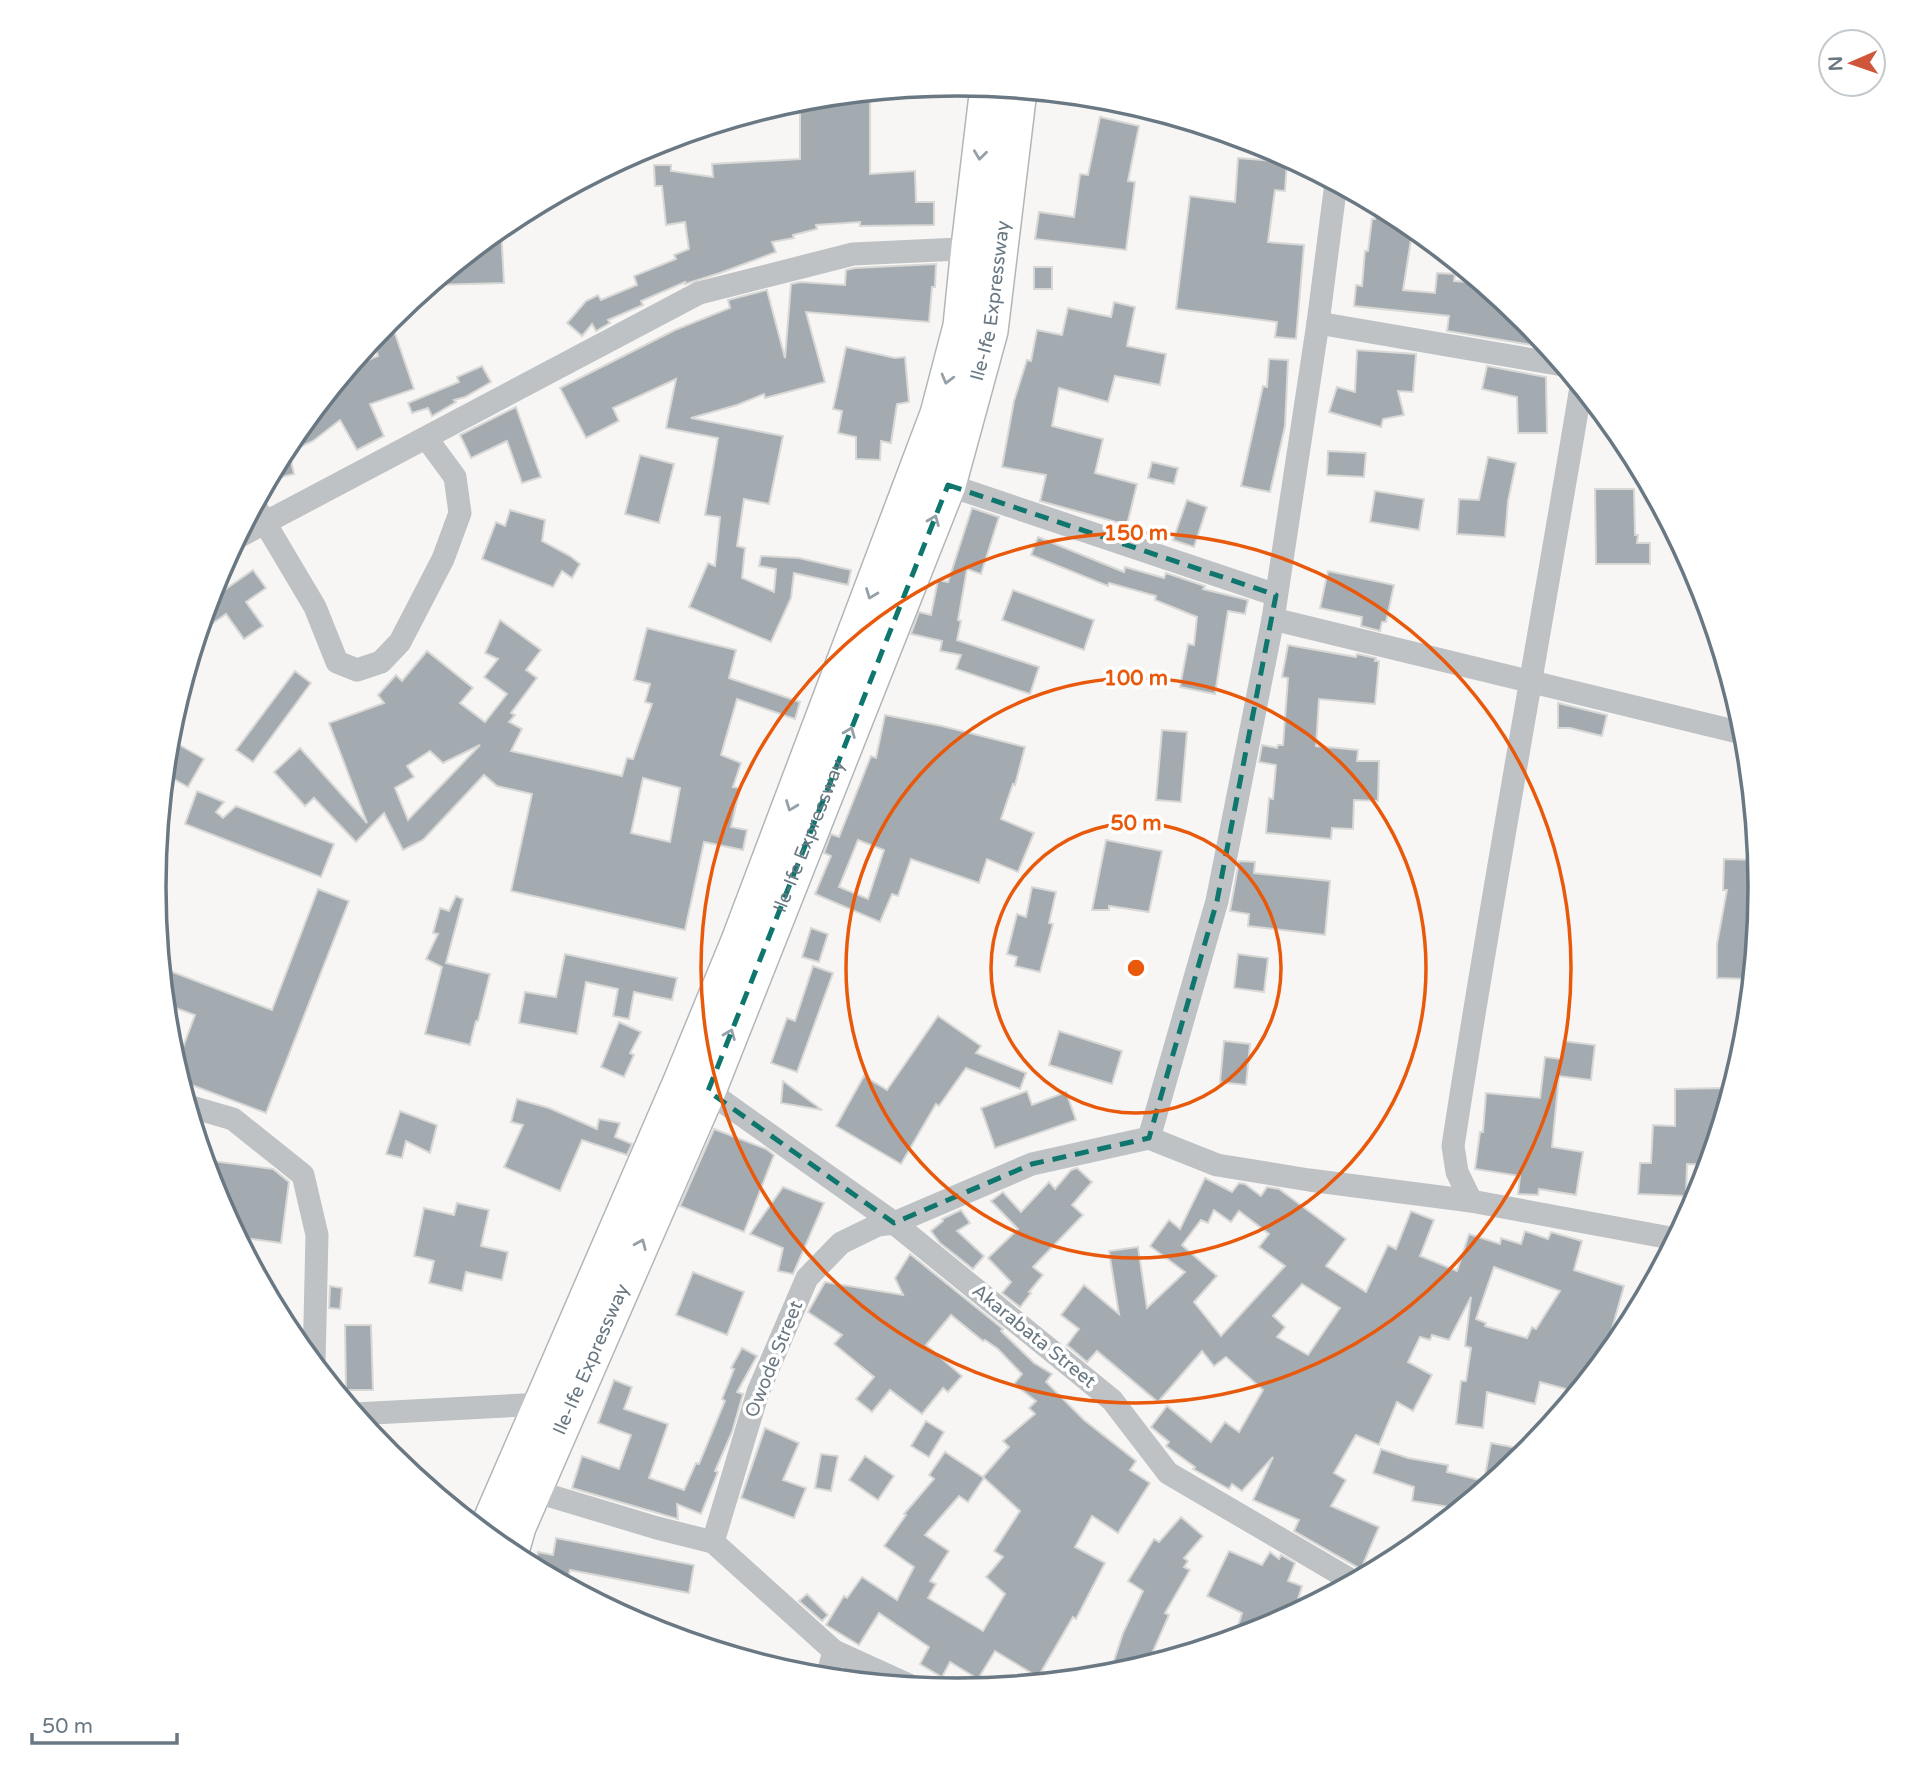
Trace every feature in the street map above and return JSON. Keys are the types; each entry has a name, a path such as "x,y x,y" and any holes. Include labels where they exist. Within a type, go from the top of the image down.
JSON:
{"main road":[{"name":"Ile-Ife Expressway","path":"514,1542 708,1091 948,485 990,331 985,249 988,97"},
{"name":"Ile-Ife Expressway","path":"489,1524 739,941 895,532 938,414 985,249 1017,99"}],"street":[{"path":"1335,192 1318,323 1273,619 1217,901 1149,1138 1217,1165 1471,1201 1667,1237"},
{"path":"427,439 455,477 460,513 443,559 400,642 382,662 357,670 337,662 315,607 260,515 427,439 699,293 853,254 985,249"},
{"path":"1318,323 1549,363"},
{"path":"1471,1201 1457,1172 1453,1146 1483,948 1533,681 1579,399"},
{"path":"948,485 1276,595"},
{"path":"1273,619 1733,731"},
{"name":"Akarabata Street","path":"708,1091 894,1223 1112,1400 1168,1472 1345,1577"},
{"path":"198,1109 233,1119 303,1175 317,1234 314,1347"},
{"name":"Owode Street","path":"713,1542 758,1392 807,1278 841,1243 878,1225 894,1223 1032,1164 1149,1138"},
{"path":"367,1413 542,1404"},
{"path":"534,1491 713,1542 834,1651 887,1675"},
{"path":"830,1668 834,1651"}],"highlighted area":[{"path":"948,485 1276,595 1217,901 1149,1138 1032,1164 894,1223 708,1091"}],"building":[{"path":"870,101 870,174 915,171 916,202 934,202 934,225 860,226 860,222 816,225 817,229 793,235 794,238 772,242 776,252 720,273 685,282 641,301 643,305 608,320 610,323 596,331 592,324 582,336 567,323 586,301 598,295 601,300 637,285 634,276 676,259 674,255 689,249 685,222 666,225 662,186 655,186 654,165 671,165 671,171 713,177 712,164 800,159 800,112"},
{"path":"1100,117 1139,126 1128,181 1135,182 1126,250 1035,239 1039,212 1074,217 1080,174 1088,175"},
{"path":"1238,158 1270,161 1287,168 1285,191 1275,190 1268,242 1304,245 1296,339 1275,337 1277,322 1176,309 1190,196 1235,202"},
{"path":"1375,216 1411,240 1403,290 1435,293 1437,273 1455,274 1454,281 1465,282 1532,345 1447,331 1449,316 1354,306 1356,285 1362,286 1365,251 1368,251 1372,219"},
{"path":"502,242 504,283 446,285"},
{"path":"936,264 929,322 806,312 825,382 765,398 764,394 691,418 783,436 769,504 744,499 737,546 745,548 742,578 774,592 776,569 759,566 761,556 799,558 851,570 848,585 794,573 791,598 771,642 689,607 708,563 715,566 720,517 705,515 718,438 666,428 676,379 613,408 619,421 586,438 560,388 675,330 730,308 728,300 767,290 785,358 791,284 800,282 845,285 846,270"},
{"path":"1034,267 1052,267 1052,289 1034,289"},
{"path":"1114,302 1135,307 1127,346 1166,354 1160,385 1115,376 1108,402 1059,388 1052,426 1103,439 1095,473 1137,484 1127,525 1040,501 1046,475 1002,467 1014,401 1027,360 1031,361 1037,330 1062,335 1068,308 1111,317"},
{"path":"394,332 414,389 370,404 384,436 357,450 340,420 313,441 301,446 363,366 378,356 377,351"},
{"path":"846,347 895,358 905,357 909,402 897,404 891,443 881,441 880,460 856,459 856,437 838,433 842,411 833,409"},
{"path":"1357,350 1416,354 1413,392 1398,391 1404,415 1383,419 1381,427 1329,412 1337,387 1355,392"},
{"path":"1269,359 1288,360 1285,426 1270,492 1241,486 1263,386 1267,387"},
{"path":"482,366 491,382 465,397 454,400 456,402 432,416 428,408 412,413 408,403 459,382 457,377"},
{"path":"1487,366 1546,377 1547,433 1518,433 1517,397 1482,389"},
{"path":"516,407 541,477 522,483 507,441 471,458 460,435"},
{"path":"1328,451 1366,453 1364,477 1327,475"},
{"path":"640,455 674,464 659,523 625,514"},
{"path":"1488,457 1516,463 1508,501 1505,537 1457,534 1459,499 1479,500"},
{"path":"291,462 294,474 282,477"},
{"path":"1152,462 1178,468 1174,484 1148,478"},
{"path":"1595,489 1634,489 1635,535 1638,535 1637,543 1650,543 1650,564 1596,564"},
{"path":"1375,491 1424,499 1419,530 1370,522"},
{"path":"1187,500 1207,507 1194,547 1173,540"},
{"path":"972,508 999,517 981,574 967,569 957,640 1039,667 1030,694 956,669 961,655 940,651 942,641 911,634 919,612 931,615 938,580 948,582"},
{"path":"510,510 545,520 542,541 580,564 572,578 562,571 553,587 482,559 496,522 505,526"},
{"path":"1038,537 1124,572 1125,567 1164,578 1166,573 1205,586 1203,589 1248,600 1245,614 1228,611 1215,694 1180,687 1188,644 1194,645 1197,617 1155,600 1156,596 1109,583 1108,586 1031,555"},
{"path":"253,570 266,588 246,602 263,626 244,639 226,614 211,624 224,590"},
{"path":"1328,571 1394,585 1386,622 1382,622 1380,631 1361,626 1362,617 1320,608"},
{"path":"1013,590 1094,620 1084,650 1002,620"},
{"path":"500,620 541,650 526,670 537,678 511,713 515,715 509,722 522,729 511,751 622,776 627,758 633,759 652,704 645,702 650,684 634,680 647,628 736,650 729,678 800,702 795,719 737,699 721,755 741,763 733,787 740,788 731,827 747,830 743,850 704,842 685,930 511,891 532,794 497,786 484,775 423,840 403,850 384,813 356,842 314,798 305,806 274,772 300,748 367,823 329,723 384,703 378,695 396,675 402,681 427,651 473,688 460,703 485,722 507,694 484,677 498,659 485,653","holes":["480,745 459,767 408,820 395,788 414,777 407,766 430,751 443,763","643,778 680,788 670,842 631,833"]},
{"path":"1288,645 1356,657 1357,654 1379,661 1375,704 1319,699 1316,746 1358,750 1357,761 1379,761 1378,801 1354,800 1353,829 1332,828 1331,839 1266,833 1269,798 1273,799 1276,765 1259,762 1262,745 1277,748 1278,745 1283,745 1288,678 1282,677"},
{"path":"295,671 311,683 253,762 236,750"},
{"path":"1558,703 1607,715 1602,736 1570,728 1558,728"},
{"path":"885,715 1025,747 1015,785 1013,784 1001,819 1034,833 1018,872 987,859 979,883 911,859 898,896 892,894 880,922 815,894 831,856 824,853 831,834 839,837 871,756 876,758","holes":["858,840 884,850 868,899 839,887"]},
{"path":"1162,730 1187,732 1181,802 1156,800"},
{"path":"179,745 204,759 188,787 174,779"},
{"path":"197,791 224,802 216,812 223,818 236,806 334,844 321,877 185,824"},
{"path":"1106,840 1162,851 1149,912 1109,906 1109,910 1092,910"},
{"path":"1724,859 1748,860 1747,939 1743,979 1717,978 1717,944 1727,890 1723,890"},
{"path":"1239,861 1255,862 1254,873 1330,881 1325,935 1248,926 1249,914 1230,911"},
{"path":"1032,887 1056,892 1049,923 1053,924 1040,972 1015,966 1017,957 1007,954 1017,914 1026,917"},
{"path":"318,889 349,901 266,1113 191,1085 183,1048 195,1015 176,1008 171,971 272,1010"},
{"path":"456,896 463,899 446,963 490,974 470,1045 425,1034 442,967 426,959 438,934 433,933 440,908 449,911"},
{"path":"811,928 828,934 819,962 802,957"},
{"path":"565,954 677,978 672,1000 634,992 629,1019 613,1016 618,989 586,982 577,1034 519,1023 525,992 556,997"},
{"path":"1238,954 1268,958 1264,992 1234,988"},
{"path":"813,966 833,973 797,1072 771,1063 787,1018 795,1021"},
{"path":"938,1016 981,1046 976,1053 1026,1073 1020,1089 966,1068 939,1106 936,1104 901,1164 836,1126 864,1076 887,1090"},
{"path":"619,1022 641,1032 630,1053 634,1055 624,1077 601,1067"},
{"path":"1059,1031 1122,1051 1112,1084 1049,1065"},
{"path":"1224,1041 1250,1044 1246,1085 1220,1082"},
{"path":"1563,1041 1595,1045 1591,1080 1559,1076 1552,1147 1583,1152 1576,1195 1539,1189 1538,1195 1518,1194 1520,1176 1475,1169 1480,1132 1483,1132 1486,1093 1540,1098 1545,1057 1561,1059"},
{"path":"783,1081 822,1110 781,1103"},
{"path":"1722,1088 1707,1142 1699,1165 1687,1164 1686,1196 1638,1194 1640,1163 1651,1163 1653,1125 1675,1126 1675,1089"},
{"path":"1027,1091 1032,1105 1066,1092 1076,1120 995,1148 981,1108"},
{"path":"517,1099 549,1108 597,1129 599,1119 620,1123 615,1137 632,1144 627,1155 582,1140 560,1191 504,1167 523,1125 511,1122"},
{"path":"400,1111 437,1125 430,1153 406,1141 402,1158 386,1154"},
{"path":"714,1129 766,1149 774,1155 744,1232 680,1206"},
{"path":"215,1161 273,1169 289,1182 281,1243 249,1239"},
{"path":"1077,1168 1092,1182 1072,1205 1083,1215 1033,1267 1043,1275 1020,1307 1002,1293 1011,1282 988,1258 1018,1229 991,1201 1003,1192 1021,1212 1049,1182 1055,1189 1071,1170"},
{"path":"1205,1178 1232,1192 1239,1183 1245,1184 1261,1196 1267,1187 1279,1189 1346,1239 1326,1266 1366,1292 1388,1245 1396,1249 1411,1211 1434,1220 1420,1256 1457,1271 1469,1234 1500,1244 1501,1238 1521,1244 1525,1231 1548,1239 1551,1232 1582,1241 1574,1270 1624,1286 1611,1333 1568,1389 1540,1382 1535,1404 1487,1392 1483,1428 1456,1424 1461,1381 1466,1381 1471,1348 1465,1346 1471,1297 1449,1340 1432,1335 1430,1340 1420,1337 1408,1362 1432,1375 1413,1411 1397,1402 1379,1445 1356,1435 1334,1473 1346,1480 1331,1506 1379,1527 1360,1568 1294,1531 1299,1520 1253,1500 1273,1457 1242,1491 1232,1484 1229,1489 1193,1469 1195,1467 1166,1446 1169,1442 1151,1427 1167,1406 1211,1442 1225,1422 1239,1432 1263,1390 1226,1357 1214,1366 1202,1351 1158,1402 1097,1351 1087,1362 1067,1345 1079,1329 1061,1315 1084,1285 1119,1314 1109,1251 1138,1247 1147,1308 1185,1272 1150,1246 1169,1220 1180,1229","holes":["1214,1210 1231,1222 1239,1211 1269,1234 1259,1247 1285,1266 1221,1336 1194,1302 1217,1276 1182,1245 1201,1220 1208,1223","1494,1267 1560,1291 1536,1329 1532,1327 1527,1338 1485,1326 1486,1323 1476,1319","1302,1284 1340,1308 1308,1355 1277,1337 1285,1327 1273,1316"]},
{"path":"783,1187 824,1203 793,1274 778,1271 783,1248 750,1234"},
{"path":"457,1203 489,1210 481,1246 508,1252 502,1280 466,1272 462,1291 429,1283 434,1261 414,1256 424,1208 454,1215"},
{"path":"961,1210 970,1223 957,1231 984,1256 973,1269 940,1243 931,1231 942,1219"},
{"path":"910,1254 1003,1329 1001,1331 1034,1363 1052,1374 1046,1382 1084,1420 1136,1461 1130,1470 1150,1483 1118,1533 1092,1516 1075,1547 1105,1563 1076,1619 1073,1617 1040,1674 1034,1675 995,1651 978,1678 950,1662 942,1677 920,1664 929,1647 879,1613 859,1645 826,1625 844,1596 847,1598 862,1577 897,1600 914,1567 884,1546 906,1515 904,1514 934,1479 929,1475 945,1452 984,1478 968,1502 959,1496 925,1535 949,1551 930,1581 936,1584 928,1598 983,1631 1005,1594 986,1577 1003,1557 994,1551 1020,1511 983,1477 1009,1447 1003,1441 1035,1414 1029,1408 1036,1401 1014,1384 1022,1374 998,1349 983,1341 951,1315 926,1345 962,1376 948,1392 943,1388 922,1414 890,1390 872,1412 856,1399 874,1377 834,1344 842,1335 808,1312 825,1282 903,1295 895,1278"},
{"path":"693,1272 744,1292 727,1335 676,1315"},
{"path":"330,1286 342,1288 340,1309 329,1308"},
{"path":"345,1325 371,1325 373,1390 346,1388"},
{"path":"742,1348 757,1356 737,1392 743,1394 732,1432 715,1471 718,1472 701,1514 677,1504 678,1519 572,1488 582,1456 619,1469 631,1435 598,1423 614,1380 632,1387 624,1409 668,1424 649,1478 684,1490 696,1463 699,1464 725,1401 722,1399 734,1369 731,1368"},
{"path":"926,1421 944,1432 929,1457 911,1446"},
{"path":"765,1428 799,1443 783,1480 806,1488 794,1518 741,1498"},
{"path":"1491,1443 1516,1448 1485,1477"},
{"path":"1381,1449 1408,1458 1448,1465 1447,1472 1481,1480 1449,1507 1412,1501 1414,1487 1373,1473"},
{"path":"821,1454 838,1456 831,1491 815,1488"},
{"path":"865,1456 894,1476 878,1500 849,1480"},
{"path":"1181,1517 1203,1536 1184,1558 1188,1561 1184,1567 1190,1570 1165,1613 1169,1615 1152,1654 1113,1664 1123,1633 1143,1591 1128,1581 1154,1539 1159,1542"},
{"path":"556,1538 694,1565 689,1593 570,1570 569,1576 537,1557 538,1552 553,1555"},
{"path":"1229,1551 1262,1565 1270,1552 1279,1559 1281,1555 1295,1563 1288,1581 1302,1586 1297,1602 1238,1627 1242,1613 1207,1596"},
{"path":"807,1594 828,1615 822,1621 799,1601"}]}
